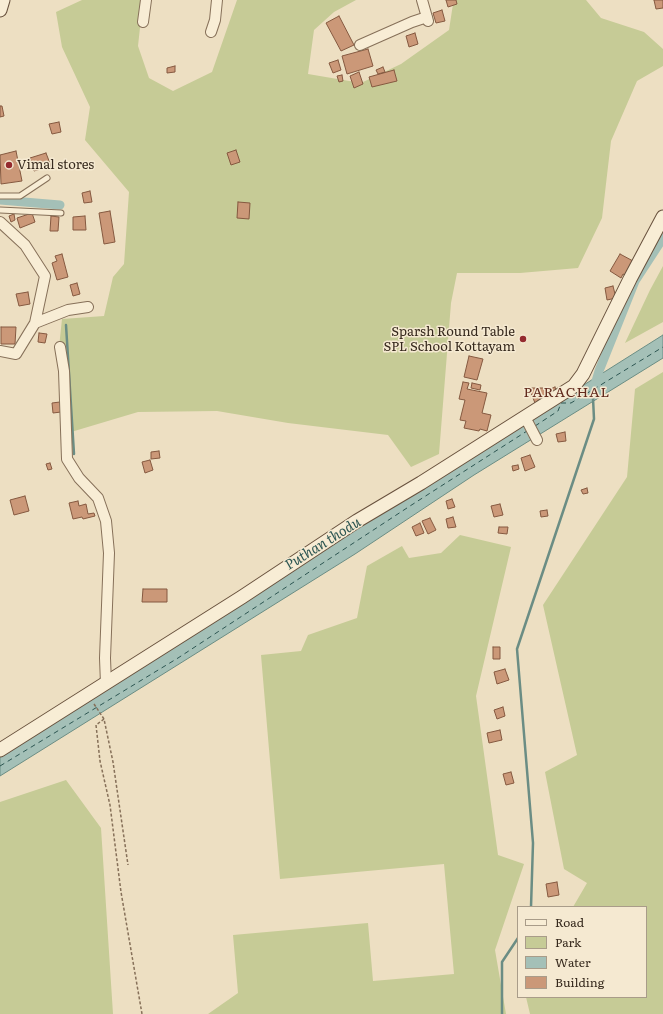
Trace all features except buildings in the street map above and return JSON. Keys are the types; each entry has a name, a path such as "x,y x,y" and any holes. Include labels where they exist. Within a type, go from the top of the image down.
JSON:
{"street":[{"path":"0,10 3,0"},
{"path":"143,22 146,0"},
{"path":"211,32 215,20 217,0"},
{"path":"360,45 412,22 428,19 422,0"},
{"path":"0,750 106,684 358,521 574,386 583,374 630,279 663,217"},
{"path":"0,222 25,245 45,276 35,323 16,354 0,351"},
{"path":"35,323 68,310 88,307"},
{"path":"60,347 64,371 67,459 79,478 98,498 106,521 109,553 105,658 106,684"},
{"path":"525,417 537,440"}],"lane":[{"path":"0,196 20,196 47,178"},
{"path":"0,210 61,213"}],"path":[{"path":"88,695 104,719 113,762 128,865"},
{"path":"104,719 96,725 100,761 110,805 121,892 142,1014"}],"green space":[{"path":"82,0 143,0 138,46 149,78 173,91 212,72 237,0 356,0 334,12 314,30 308,74 361,83 401,64 449,30 453,4 452,0 586,0 601,18 644,32 663,49 663,66 637,81 611,141 602,218 578,268 520,273 457,273 451,303 439,454 411,467 388,435 288,423 217,411 138,412 61,435 58,357 62,319 104,316 113,277 124,264 129,192 85,140 90,107 62,47 56,12"},
{"path":"663,266 663,322 625,343 650,290"},
{"path":"663,372 663,1014 530,1014 526,998 647,998 647,906 574,906 587,883 564,869 545,772 577,755 543,605 627,477 635,389"},
{"path":"460,535 511,547 476,696 498,855 524,864 495,950 506,1014 208,1014 238,993 233,935 368,923 373,981 454,974 444,864 280,879 261,655 301,651 308,635 357,618 367,566 402,546 409,558 441,553"},
{"path":"66,780 101,828 113,1014 0,1014 0,802"}],"water":[{"path":"663,335 663,358 474,475 355,554 0,776 0,753"}],"waterway":[{"path":"0,200 60,205"},
{"path":"594,388 599,371 635,281 663,238"},
{"path":"66,325 74,454"},
{"path":"531,906 533,843 517,649 594,419 593,398"},
{"path":"502,1014 502,962 517,940"}],"ferry route":[{"path":"535,426 558,411 561,403 571,403 663,347"},
{"path":"0,766 178,658 527,431"}],"place":[{"name":"Vimal stores","path":"9,165"},
{"name":"Sparsh Round Table SPL School Kottayam","path":"523,339"}],"district":[{"name":"PARACHAL","path":"567,393"}],"water label":[{"name":"Puthan thodu","path":"323,544"}]}
